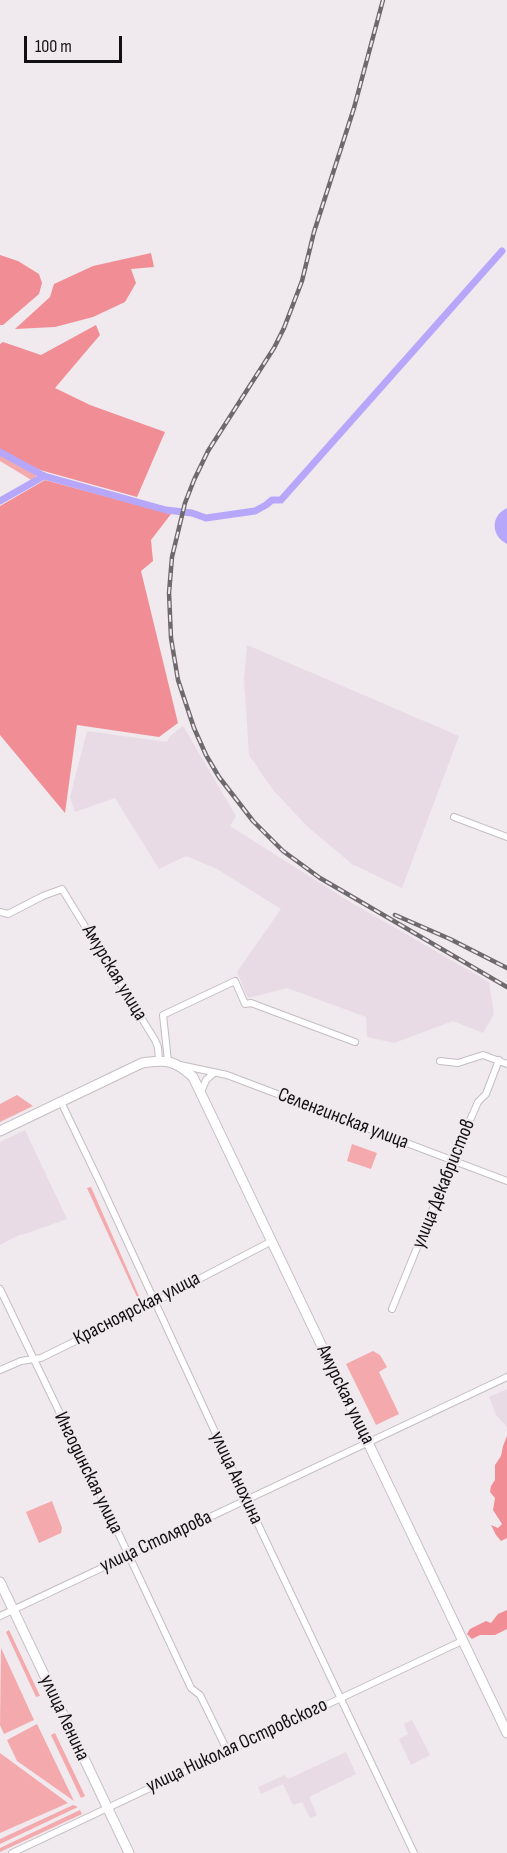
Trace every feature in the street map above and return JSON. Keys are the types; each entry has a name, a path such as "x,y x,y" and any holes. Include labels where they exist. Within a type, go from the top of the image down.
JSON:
{"main road":[{"name":"Амурская улица","path":"168,1062 193,1077 201,1092 507,1733"},
{"path":"0,1131 142,1063 168,1062"},
{"name":"улица Ленина","path":"0,1582 129,1853"}],"street":[{"path":"454,817 507,837"},
{"name":"Амурская улица","path":"0,912 8,914 62,889 168,1062"},
{"path":"168,1062 163,1015 235,981 245,1004 251,1003 354,1042"},
{"path":"440,1061 458,1063 483,1055 507,1064"},
{"name":"улица Декабристов","path":"392,1309 452,1161 478,1102 486,1094 499,1060"},
{"name":"Селенгинская улица","path":"168,1062 227,1075 507,1181"},
{"path":"201,1092 206,1080 214,1073"},
{"name":"улица Анохина","path":"61,1102 414,1853"},
{"name":"Красноярская улица","path":"0,1370 21,1361 41,1358 272,1241"},
{"name":"Ингодинская улица","path":"0,1289 86,1464 191,1689 200,1695 227,1750"},
{"name":"улица Столярова","path":"0,1616 507,1377"},
{"name":"улица Николая Островского","path":"12,1853 462,1641"}],"shaded area":[{"path":"151,253 154,267 131,269 136,283 125,302 93,317 55,327 15,329 50,297 54,284 93,266"},
{"path":"0,255 18,261 39,274 42,283 39,294 3,325 0,325"},
{"path":"96,325 100,335 55,388 90,405 165,432 137,497 40,470 0,449 0,344 3,342 41,355"},
{"path":"0,453 37,474 33,481 0,461"},
{"path":"45,480 171,514 151,540 153,561 141,571 178,723 159,737 77,725 65,813 0,735 0,506"},
{"path":"507,508 507,544 495,531 495,521"},
{"path":"247,645 459,736 402,888 352,864 308,827 273,790 249,755 244,680"},
{"path":"183,726 236,816 230,826 347,900 489,982 494,1014 483,1033 453,1021 394,1043 367,1037 366,1017 287,988 248,998 237,972 281,909 217,869 186,856 159,869 115,798 75,812 70,797 87,731 167,742 169,737"},
{"path":"17,1095 33,1106 0,1122 0,1104"},
{"path":"25,1130 67,1219 21,1234 0,1245 0,1142"},
{"path":"352,1144 377,1153 371,1169 347,1161"},
{"path":"91,1187 139,1296 137,1297 87,1188"},
{"path":"373,1351 380,1355 387,1367 379,1372 399,1414 376,1425 346,1364"},
{"path":"507,1389 507,1427 496,1415 489,1397"},
{"path":"507,1436 507,1538 501,1541 491,1525 498,1528 502,1524 493,1510 495,1498 490,1492 495,1480 495,1465 501,1456"},
{"path":"52,1501 62,1528 61,1533 39,1543 26,1512"},
{"path":"507,1610 507,1629 495,1635 480,1635 472,1639 467,1634 470,1629 486,1621 491,1623 498,1614"},
{"path":"9,1630 40,1696 36,1697 6,1632"},
{"path":"1,1648 34,1720 4,1734 0,1725"},
{"path":"412,1720 430,1755 411,1765 399,1739 408,1734 404,1724"},
{"path":"37,1724 74,1801 17,1761 7,1740"},
{"path":"55,1733 85,1796 81,1798 51,1735"},
{"path":"346,1752 356,1774 309,1797 317,1815 310,1818 302,1802 293,1805 283,1784 261,1794 258,1787 285,1775 288,1779"},
{"path":"0,1753 68,1803 0,1833"},
{"path":"73,1805 78,1807 0,1844 0,1839"},
{"path":"80,1810 82,1814 0,1852 0,1848"}],"waterway":[{"path":"0,452 44,476 166,510 192,513 206,518 255,511 272,500 281,500 502,251"},
{"path":"0,501 44,476"}],"railway":[{"path":"383,0 354,108 314,232 302,281 284,328 274,348 208,451 185,503 172,557 169,593 171,638 178,680 206,755 219,777 253,821 283,851 320,878 507,987"},
{"path":"395,915 450,939 507,968"}]}
